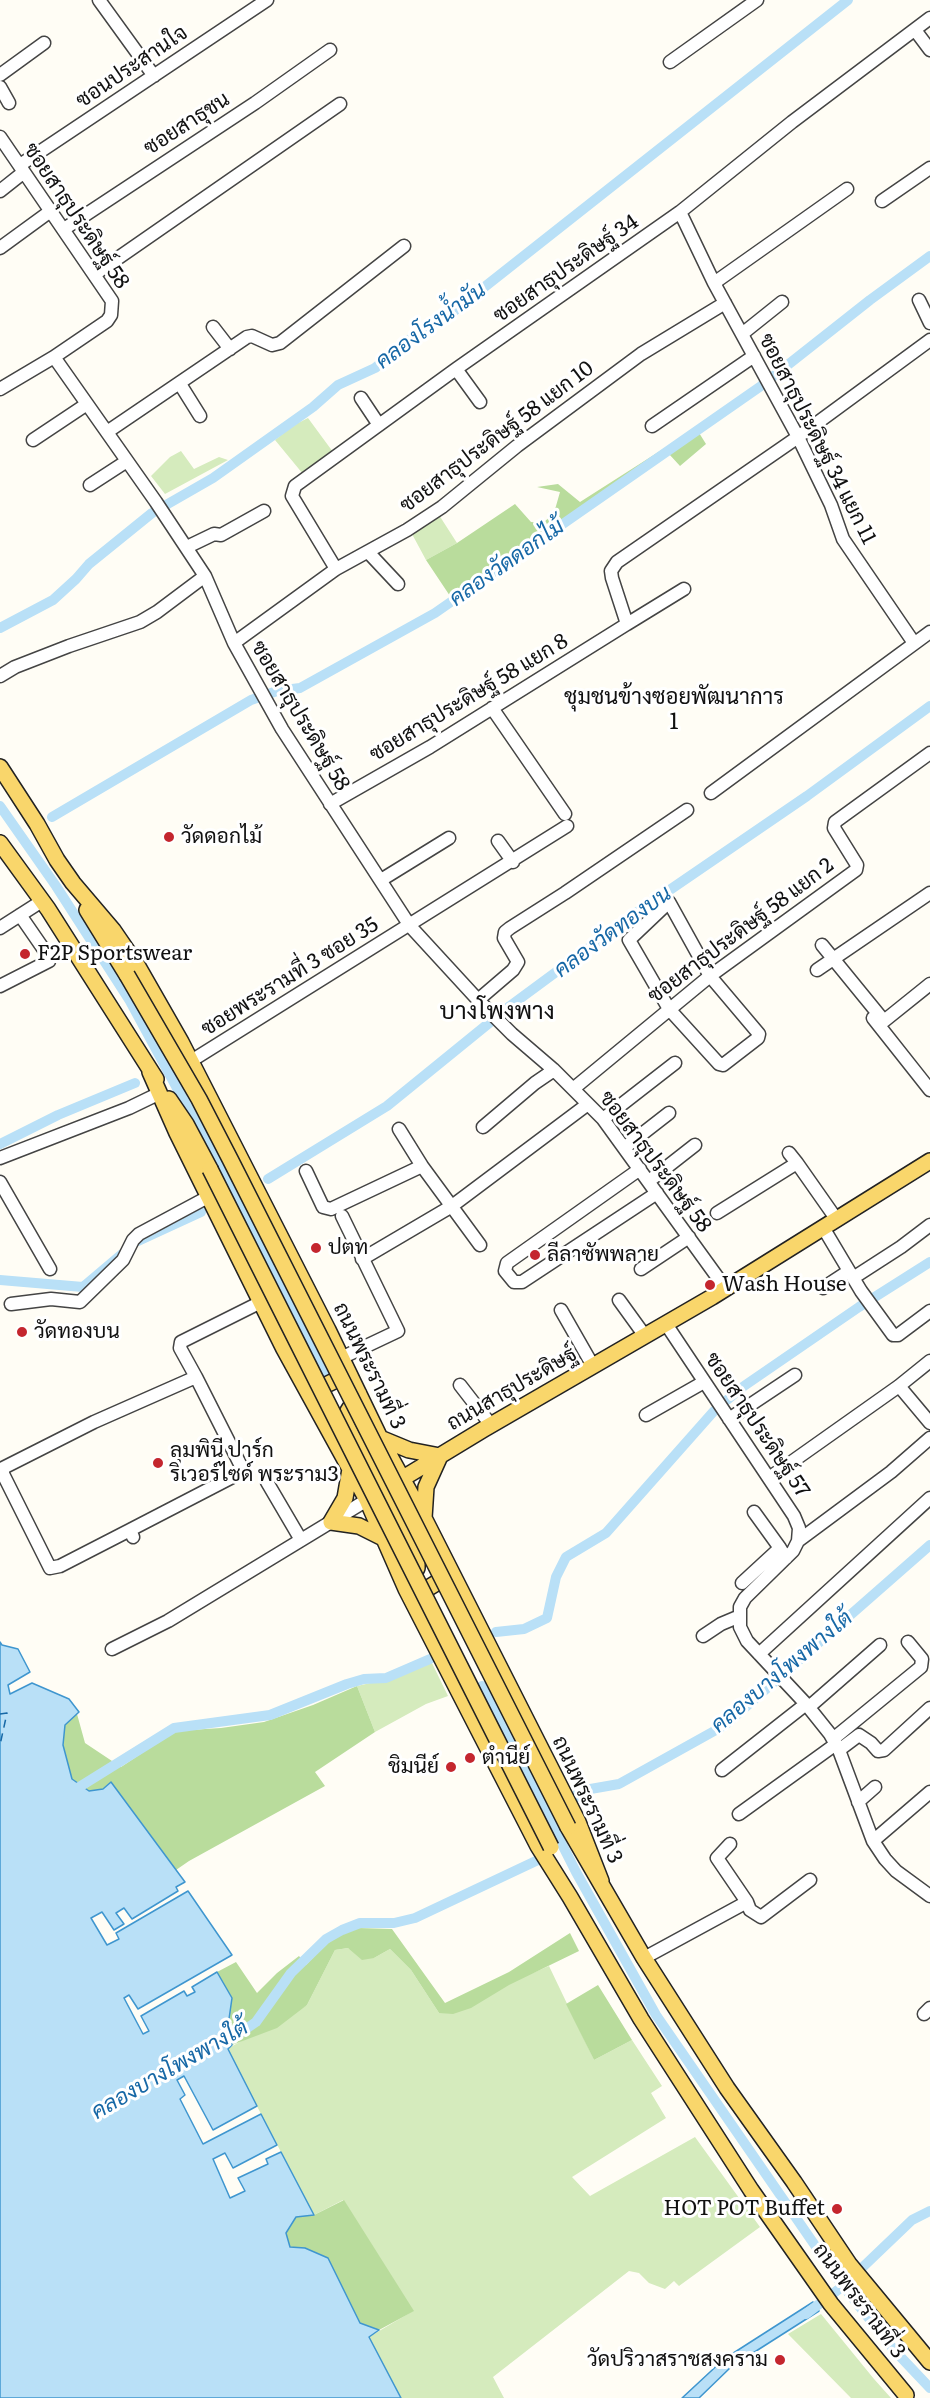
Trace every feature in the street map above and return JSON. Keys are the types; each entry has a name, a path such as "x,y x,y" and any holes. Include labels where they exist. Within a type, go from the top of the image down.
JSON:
{"main road":[{"name":"ถนนพระรามที่ 3","path":"0,767 73,883 199,1099 573,1825"},
{"name":"ถนนพระรามที่ 3","path":"0,843 42,901 150,1072 186,1124 545,1851"},
{"name":"ถนนพระรามที่ 3","path":"73,883 112,930 137,965 191,1061 380,1438 424,1518 559,1785 585,1858 601,1881 644,1958 728,2088 849,2264 930,2362"},
{"name":"ถนนพระรามที่ 3","path":"150,1072 208,1197 302,1384 367,1500 406,1589 570,1897 641,2019 751,2190 827,2298 906,2395"},
{"name":"ถนนสาธุประดิษฐ์","path":"367,1500 491,1425 726,1289 930,1161"},
{"path":"302,1384 312,1387 324,1386 336,1380 341,1372 342,1359"},
{"path":"359,1394 348,1410 346,1424 417,1561 417,1568 406,1589"},
{"path":"380,1438 409,1450 440,1456 426,1487 424,1518"},
{"path":"350,1469 345,1498 331,1522 359,1526 385,1539"},
{"path":"418,1612 420,1598 425,1590 438,1582 458,1587"}],"street":[{"path":"99,0 154,76"},
{"name":"ซอนประสานใจ","path":"0,191 22,169 267,0"},
{"path":"670,62 757,0"},
{"name":"ซอยสาธุประดิษฐ์ 34","path":"336,569 292,496 295,486 456,369 680,212 792,122 930,18"},
{"path":"915,30 930,50"},
{"path":"0,75 44,43"},
{"name":"ซอยสาธุชน","path":"64,229 255,103 330,50"},
{"path":"0,87 9,103"},
{"path":"95,274 340,104"},
{"name":"ซอยสาธุประดิษฐ์ 58","path":"0,137 4,153 22,169 52,210 112,301 111,315 107,321 54,357 165,514 205,576 234,643 262,695 330,804 410,926 478,1000 603,1119 726,1289"},
{"path":"882,201 930,168"},
{"path":"714,283 847,189"},
{"path":"0,248 52,210"},
{"name":"ซอยสาธุประดิษฐ์ 34 แยก 11","path":"680,212 714,283 798,437 831,505 843,539 914,643"},
{"path":"107,432 252,336 272,345 280,343 404,246"},
{"path":"919,300 930,323"},
{"path":"742,334 782,302"},
{"name":"ซอยสาธุประดิษฐ์ 58 แยก 10","path":"234,643 336,569 442,507 509,452 641,354 725,303"},
{"path":"213,327 230,349"},
{"path":"627,624 612,578 611,571 617,562 798,437 930,340"},
{"path":"652,426 754,356"},
{"path":"0,389 54,357"},
{"path":"456,369 480,402"},
{"path":"180,384 200,416"},
{"path":"361,398 379,425"},
{"path":"33,440 87,404"},
{"path":"90,485 127,461"},
{"path":"187,547 214,534 221,535 264,511"},
{"path":"368,552 398,584"},
{"path":"0,676 15,667 69,646 140,622 205,576"},
{"name":"ซอยสาธุประดิษฐ์ 58 แยก 8","path":"330,804 430,747 684,589"},
{"path":"711,793 930,632"},
{"name":"ซอยพระรามที่ 3 ซอย 35","path":"191,1061 513,862 566,820 492,708"},
{"name":"ซอยสาธุประดิษฐ์ 58 แยก 2","path":"573,1089 710,976 856,870 857,865 834,828 835,822 930,753"},
{"path":"478,1000 513,970 518,962 504,938 510,928 687,810"},
{"path":"381,880 449,838"},
{"path":"498,841 513,862"},
{"path":"817,970 930,893"},
{"path":"0,928 42,901"},
{"path":"669,903 710,976 758,1030 758,1038 725,1064 719,1064 669,1009 629,940 669,903"},
{"path":"0,987 49,961 49,957 20,915"},
{"path":"822,945 884,1021 930,984"},
{"path":"854,994 930,1090"},
{"path":"603,1119 675,1063"},
{"path":"483,1127 554,1070"},
{"path":"0,1158 129,1108 159,1093"},
{"path":"362,1259 452,1206 588,1104"},
{"path":"624,1148 669,1113"},
{"path":"399,1129 422,1166 480,1245"},
{"path":"649,1181 695,1145"},
{"path":"717,1213 793,1158 837,1220"},
{"path":"306,1171 323,1207 331,1209 422,1166"},
{"path":"640,1169 507,1263 505,1268 509,1276 514,1282 522,1282 657,1193"},
{"path":"0,1182 50,1269"},
{"path":"11,1304 51,1299 80,1302 118,1266 139,1234 208,1197"},
{"path":"342,1216 399,1331 342,1359"},
{"path":"823,1288 901,1247 930,1225"},
{"path":"824,1229 861,1291 893,1335 898,1335 930,1311"},
{"path":"642,1269 689,1237"},
{"path":"620,1300 645,1336"},
{"path":"196,1377 94,1422 3,1468 3,1474 50,1568 60,1566 132,1533 242,1472 241,1466 196,1377 180,1348 181,1342 261,1302"},
{"path":"561,1310 593,1366"},
{"name":"ซอยสาธุประดิษฐ์ 57","path":"666,1324 794,1516 799,1528 798,1541"},
{"path":"769,1478 899,1386 930,1361"},
{"path":"729,1419 795,1375"},
{"path":"646,1415 704,1382"},
{"path":"460,1385 491,1425"},
{"path":"899,1386 930,1423"},
{"path":"742,1582 891,1472 930,1438"},
{"path":"267,1482 301,1540"},
{"path":"759,1654 930,1498"},
{"name":"ถนนสาธุประดิษฐ์","path":"112,1649 168,1621 367,1500"},
{"path":"754,1512 783,1553"},
{"path":"783,1553 745,1598 740,1607 740,1627 747,1641 808,1705 836,1744 873,1842 885,1860 930,1896"},
{"path":"704,1636 721,1624 740,1616"},
{"path":"738,1814 836,1744 921,1667 922,1659 908,1642"},
{"path":"722,1770 808,1705 880,1645"},
{"path":"836,1744 859,1735 878,1751 884,1750 930,1708"},
{"path":"858,1802 875,1787"},
{"path":"873,1842 930,1792"},
{"path":"730,1844 717,1858 750,1910 761,1917 810,1880"},
{"path":"644,1958 747,1902"}],"green space":[{"path":"308,418 333,452 303,474 275,440 294,425"},
{"path":"696,428 706,444 680,466 669,454 452,599 426,560 457,543 515,504 531,522 543,523 554,513 560,492 537,487 558,484 580,502"},
{"path":"181,451 194,469 219,457 228,460 165,494 151,476 170,457"},
{"path":"439,515 457,543 426,560 412,534"},
{"path":"431,1661 448,1696 426,1704 375,1732 357,1686 384,1680"},
{"path":"357,1686 375,1732 315,1772 325,1786 176,1870 111,1782 103,1789 89,1791 72,1779 63,1745 65,1725 77,1714 85,1743 121,1767 175,1731 264,1722 313,1705"},
{"path":"358,1928 392,1929 445,2003 509,1972 570,1933 579,1951 509,1985 471,2008 453,2014 439,2013 411,1970 390,1949 374,1958 362,1960 348,1948 335,1950 307,2005 277,2028 232,2045 228,2026 232,1998 217,1972 236,1962 257,1993 299,1956 306,1965 325,1945 344,1933"},
{"path":"348,1948 374,1958 390,1949 411,1970 439,2013 549,1966 594,2060 632,2040 662,2086 651,2093 666,2118 572,2177 590,2196 695,2137 760,2227 679,2286 674,2281 665,2289 649,2283 639,2273 629,2271 493,2377 504,2398 400,2398 369,2337 413,2311 343,2200 314,2215 227,2049 307,2005 335,1950"},
{"path":"598,1985 632,2040 594,2060 566,2004"},
{"path":"344,2200 414,2311 379,2330 360,2323 305,2248 290,2247 286,2233 297,2216 314,2215"},
{"path":"821,2314 891,2398 851,2398 788,2334"}],"water":[{"path":"0,1642 2,1645 18,1649 30,1672 8,1685 10,1694 32,1683 69,1699 79,1712 65,1725 63,1745 72,1779 89,1791 103,1789 111,1782 185,1882 176,1887 178,1891 132,1919 124,1908 116,1913 124,1924 114,1930 102,1912 91,1918 107,1945 119,1939 116,1933 188,1891 232,1955 138,2009 129,1995 124,1998 143,2034 149,2031 141,2016 184,1991 187,1996 195,1992 192,1987 217,1972 232,1998 228,2026 232,2045 228,2049 257,2106 213,2130 184,2076 177,2080 185,2095 180,2099 203,2144 261,2114 277,2145 233,2168 225,2153 213,2159 230,2198 245,2191 238,2178 268,2164 266,2159 281,2152 314,2215 296,2217 286,2233 290,2247 305,2248 328,2258 360,2323 379,2330 369,2337 401,2398 0,2398"},
{"path":"813,2302 819,2311 731,2367 699,2398 682,2398 724,2359"}],"waterway":[{"name":"คลองโรงน้ำมัน","path":"0,628 53,600 89,564 152,513 213,478 313,407 338,385 375,368 418,333 449,315 848,0"},
{"name":"คลองวัดดอกไม้","path":"52,817 251,700 277,691 300,688 435,613 761,386 930,256"},
{"name":"คลองวัดทองบน","path":"268,1179 387,1106 510,1006 636,913 807,796 930,706"},
{"path":"0,806 56,886 130,1001 211,1151 324,1375"},
{"path":"0,1144 58,1115 135,1083"},
{"name":"คลองวัดทองบน","path":"138,1241 201,1212"},
{"name":"คลองวัดทองบน","path":"0,1280 83,1287 122,1254"},
{"path":"727,1400 859,1307 930,1262"},
{"path":"496,1632 524,1629 547,1618 556,1577 566,1557 606,1533 714,1411"},
{"name":"คลองบางโพงพางใต้","path":"218,2044 256,2022 291,1973 326,1939 360,1923 394,1923 415,1918 538,1860 579,1791 619,1784 725,1725 930,1545"},
{"path":"68,1794 174,1728 270,1715 347,1684 364,1679 386,1678 430,1659"},
{"path":"482,1686 576,1872 656,2015 843,2286 895,2351 930,2388"},
{"path":"806,2314 843,2286 912,2220 930,2211"}],"ferry route":[{"path":"0,1714 7,1713 0,1745"}],"place":[{"name":"วัดดอกไม้","path":"169,837"},
{"name":"F2P Sportswear","path":"25,954"},
{"name":"ปตท","path":"316,1248"},
{"name":"ลีลาซัพพลาย","path":"535,1255"},
{"name":"Wash House","path":"710,1285"},
{"name":"วัดทองบน","path":"22,1332"},
{"name":"ลุมพินี ปาร์ก ริเวอร์ไซด์ พระราม3","path":"158,1463"},
{"name":"ตำนีย์","path":"470,1758"},
{"name":"ชิมนีย์","path":"451,1767"},
{"name":"HOT POT Buffet","path":"837,2209"},
{"name":"วัดปริวาสราชสงคราม","path":"780,2360"}],"district":[{"name":"ชุมชนข้างซอยพัฒนาการ 1","path":"674,710"},
{"name":"บางโพงพาง","path":"497,1012"}]}
